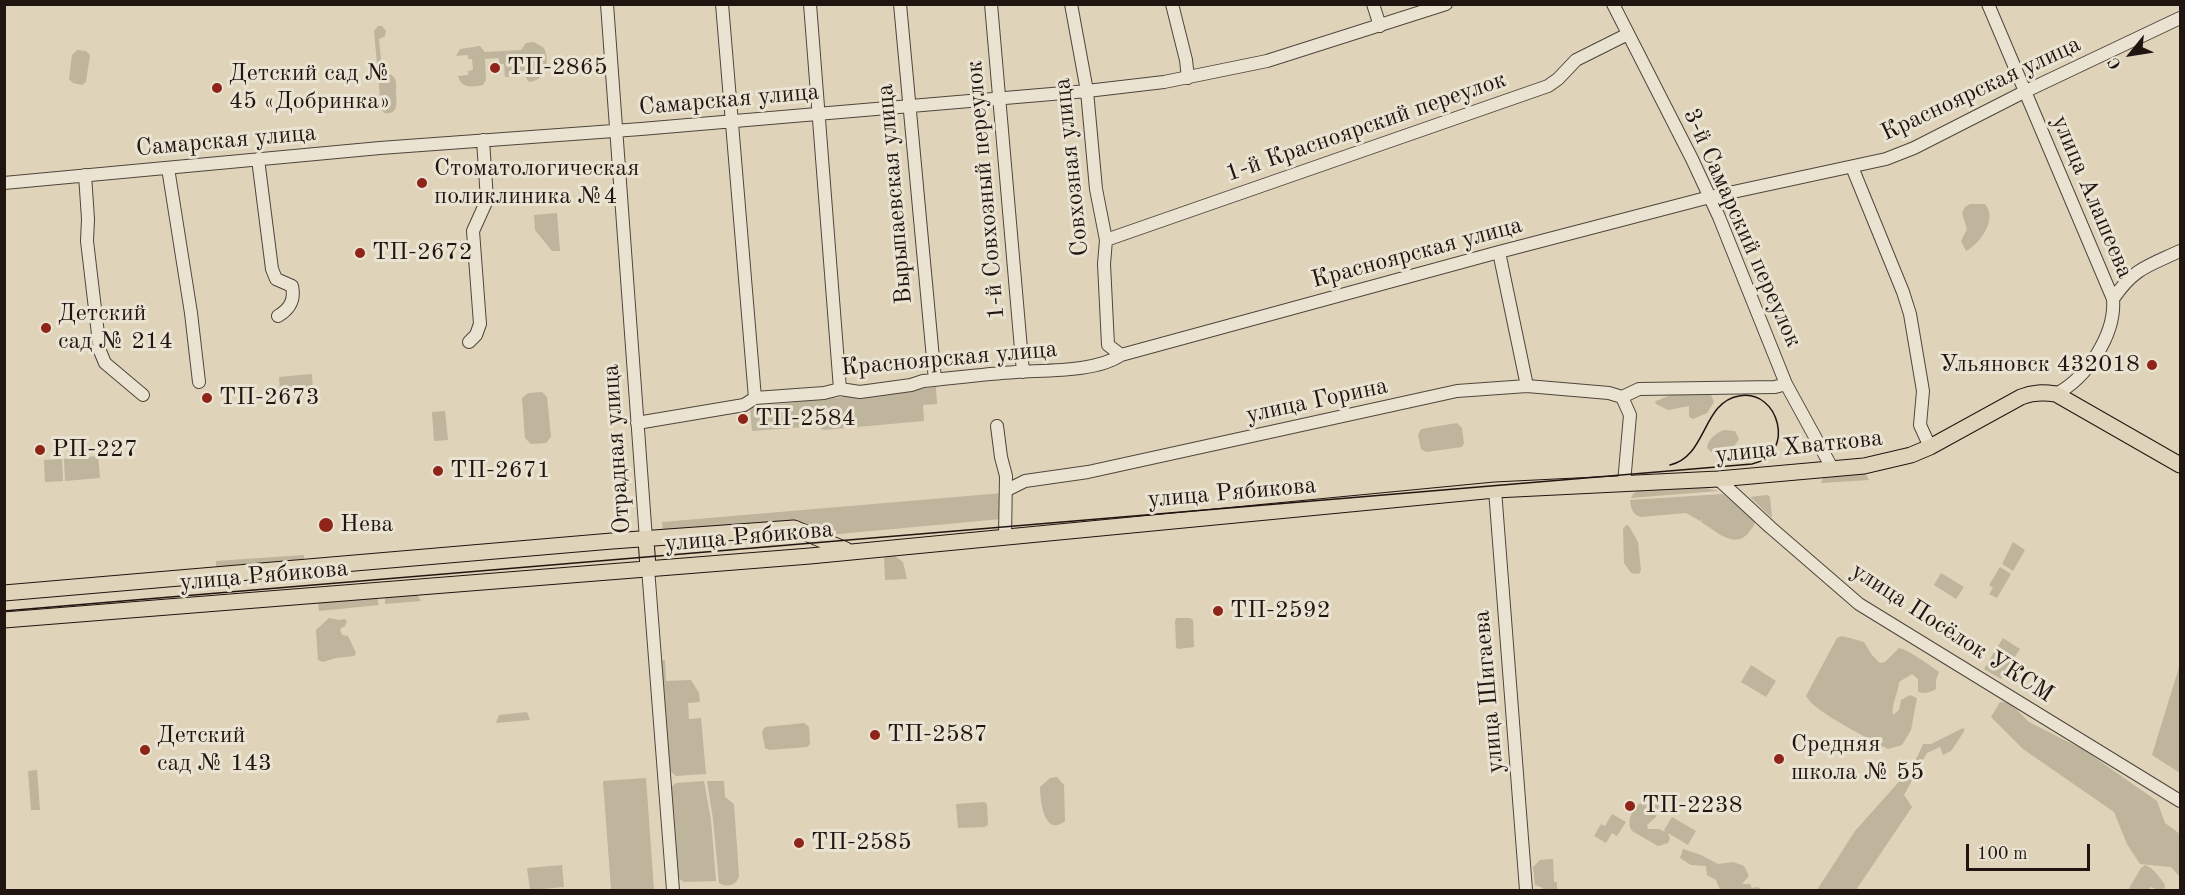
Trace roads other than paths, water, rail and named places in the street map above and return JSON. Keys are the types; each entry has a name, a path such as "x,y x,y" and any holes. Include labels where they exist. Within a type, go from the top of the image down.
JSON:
{"main road":[{"name":"улица Хваткова","path":"1496,490 1718,479 1889,462 1930,447 2030,393 2056,394"},
{"path":"2056,394 2181,465"},
{"name":"улица Рябикова","path":"4,620 852,551 1496,490"},
{"name":"улица Рябикова","path":"4,593 794,528 835,547 852,551"},
{"name":"Отрадная улица","path":"646,539 648,568"}],"street":[{"name":"Отрадная улица","path":"607,4 646,539"},
{"path":"722,4 755,398"},
{"path":"810,4 840,389"},
{"name":"Вырыпаевская улица","path":"900,4 935,380"},
{"name":"1-й Совхозный переулок","path":"991,4 1023,372"},
{"name":"Совхозная улица","path":"1071,4 1087,91 1096,189 1106,240 1104,264 1108,345"},
{"path":"1172,4 1186,60 1188,78"},
{"path":"1373,4 1380,26"},
{"name":"Самарская улица","path":"4,183 258,159 1087,91 1188,78 1279,57 1446,4"},
{"name":"3-й Самарский переулок","path":"1613,4 1710,197 1786,384 1832,468"},
{"name":"улица Алашеева","path":"1988,4 2113,299 2112,319 2097,357 2056,394"},
{"name":"Красноярская улица","path":"637,423 744,405 755,398 824,393 840,389 860,392 935,380 1097,364 1498,252 1710,197 1852,167 1900,154 2181,18"},
{"name":"1-й Красноярский переулок","path":"1106,240 1548,86 1576,60 1628,33"},
{"path":"469,342 476,335 480,324 473,231 487,200 483,140"},
{"path":"258,159 272,269 276,279 292,286 294,293 290,306 278,316"},
{"path":"1852,167 1910,314 1923,391 1920,425 1930,447"},
{"path":"168,168 191,313 199,382"},
{"path":"85,175 87,242 100,351 105,363 143,395"},
{"path":"1498,252 1527,386"},
{"path":"2113,299 2123,284 2136,272 2150,263 2179,253"},
{"path":"1097,364 1108,345 1121,356"},
{"path":"1624,483 1630,415 1622,397 1639,389 1775,387 1786,384"},
{"name":"улица Горина","path":"1007,490 1025,481 1088,472 1457,392 1527,386 1609,393 1622,397"},
{"path":"997,426 1007,490 1005,537"},
{"name":"улица Посёлок УКСМ","path":"1718,479 1859,604 2181,801"},
{"name":"улица Шигаева","path":"1496,490 1526,891"},
{"name":"Отрадная улица","path":"648,568 673,891"}],"tram line":[{"path":"4,611 1752,464 1766,458 1775,448 1778,436 1773,412 1764,402 1753,396 1739,396 1727,400 1711,418 1691,452 1682,460 1670,465"}],"place":[{"name":"ТП-2865","path":"495,68"},
{"name":"Детский сад № 45 «Добринка»","path":"217,88"},
{"name":"Стоматологическая поликлиника №4","path":"422,183"},
{"name":"ТП-2672","path":"360,253"},
{"name":"Детский сад № 214","path":"46,328"},
{"name":"Ульяновск 432018","path":"2152,365"},
{"name":"ТП-2673","path":"207,398"},
{"name":"ТП-2584","path":"743,419"},
{"name":"РП-227","path":"40,450"},
{"name":"ТП-2671","path":"438,471"},
{"name":"Нева","path":"326,525"},
{"name":"ТП-2592","path":"1218,611"},
{"name":"ТП-2587","path":"875,735"},
{"name":"Детский сад № 143","path":"145,750"},
{"name":"Средняя школа № 55","path":"1779,759"},
{"name":"ТП-2238","path":"1630,806"},
{"name":"ТП-2585","path":"799,843"}]}
